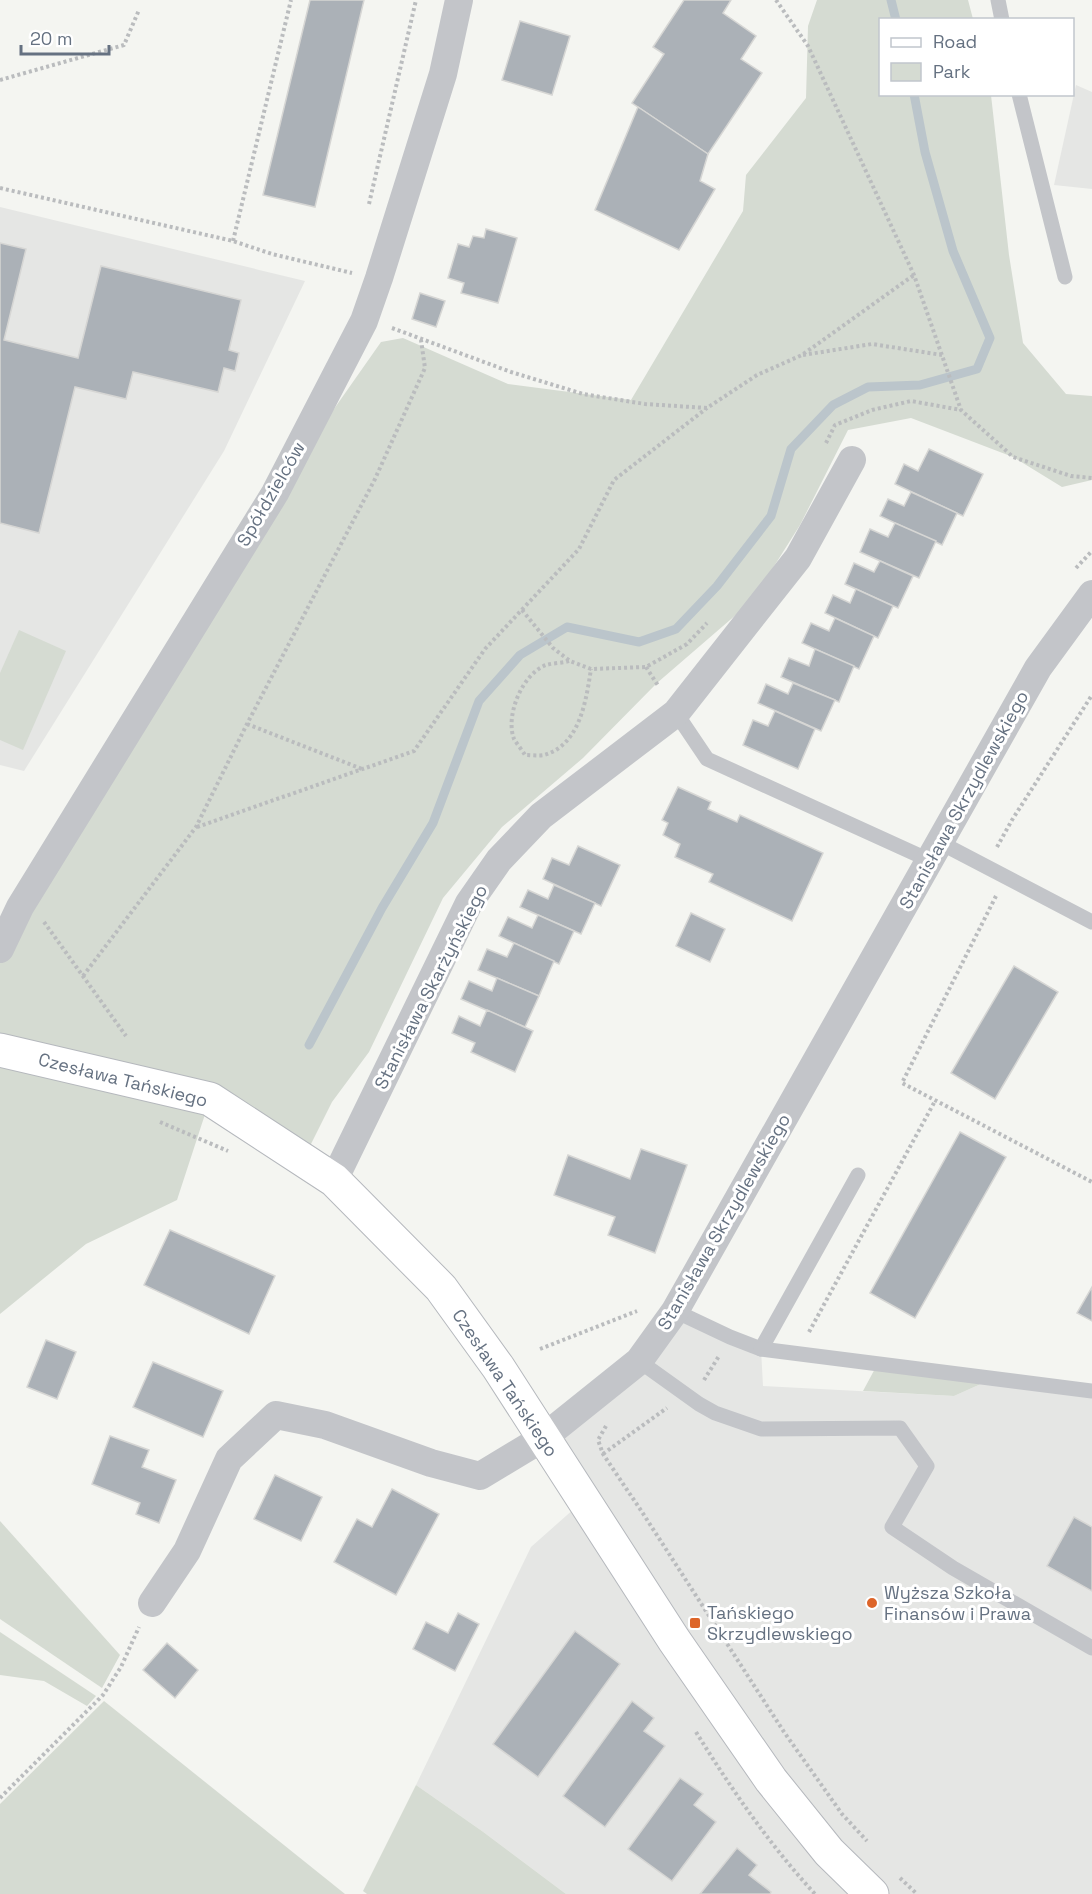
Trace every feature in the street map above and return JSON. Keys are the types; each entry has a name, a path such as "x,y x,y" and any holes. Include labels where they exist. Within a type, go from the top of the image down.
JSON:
{"street":[{"name":"Spółdzielców","path":"0,949 20,907 274,493 364,321 443,74 459,0"},
{"name":"Stanisława Skarżyńskiego","path":"334,1180 470,903 499,860 541,816 676,713 798,558 852,460"},
{"name":"Stanisława Skrzydlewskiego","path":"152,1603 187,1551 229,1459 276,1415 325,1425 431,1463 480,1476 543,1438 639,1361 675,1311 1038,668 1092,594"},
{"name":"Czesława Tańskiego","path":"0,1050 210,1099 334,1180 441,1288 498,1367 674,1640 771,1780 829,1852 883,1882"}],"lane":[{"path":"998,0 1002,18"},
{"path":"1020,96 1065,278"},
{"path":"676,713 707,759 934,851 987,867 1092,922"},
{"path":"762,1349 858,1174"},
{"path":"675,1311 730,1337 762,1349 1092,1391"},
{"path":"639,1361 715,1413 761,1429 900,1428 927,1466 892,1527 953,1568 1092,1648"}],"path":[{"path":"233,241 291,0"},
{"path":"368,206 416,0"},
{"path":"776,0 808,46 914,275 961,410 1013,457 1071,476 1092,478"},
{"path":"0,80 124,45 139,10"},
{"path":"0,188 233,241 272,254 379,278"},
{"path":"349,272 352,261"},
{"path":"196,827 414,751 485,649 579,549 614,480 707,408 757,375 802,355 914,275"},
{"path":"383,325 511,372 583,394 645,404 707,408"},
{"path":"83,976 196,827 375,479 425,368 421,340"},
{"path":"802,355 872,344 943,356"},
{"path":"522,610 553,648 570,661 591,669 646,667"},
{"path":"570,661 544,666 527,680 515,702 511,721 514,739 525,755 543,755 564,744 578,724 586,698 591,669"},
{"path":"987,867 1012,820 1092,695"},
{"path":"247,724 363,769"},
{"path":"1006,877 902,1083 1092,1182"},
{"path":"41,917 126,1035"},
{"path":"796,1354 935,1101"},
{"path":"149,1119 232,1153"},
{"path":"608,1423 598,1440 603,1454 784,1732 842,1814 872,1846"},
{"path":"603,1454 635,1431"},
{"path":"0,1798 103,1695 121,1667 152,1603"},
{"path":"690,1722 728,1782 782,1858 815,1894"},
{"path":"883,1882 917,1894"}],"shaded area":[{"path":"1076,85 1092,92 1092,189 1054,185"},
{"path":"0,207 305,281 224,451 24,771 0,765"},
{"name":"Wyższa Szkoła Finansów i Prawa","path":"675,1311 761,1349 763,1386 954,1396 992,1379 1092,1391 1092,1894 566,1894 416,1785 531,1547 584,1500 543,1438"}],"green space":[{"path":"817,0 968,0 973,18 879,18 879,96 991,96 1009,255 1023,343 1066,394 1092,396 1092,480 1062,487 1013,457 911,418 848,430 800,525 752,601 657,683 583,758 502,827 443,898 369,1052 332,1102 303,1160 210,1099 177,1200 86,1244 0,1314 0,949 275,493 381,342 403,338 508,384 631,400 743,211 746,175 806,98 808,26"},
{"path":"19,630 66,651 23,750 0,740 0,673"},
{"path":"877,1365 992,1379 954,1396 863,1391"},
{"path":"0,1521 120,1655 102,1688 0,1619"},
{"path":"0,1632 96,1696 87,1706 44,1681 0,1675"},
{"path":"104,1701 345,1894 0,1894 0,1804"},
{"path":"416,1785 566,1894 367,1894 363,1891"}],"building":[{"path":"310,0 364,0 315,207 263,195"},
{"path":"684,0 731,0 723,13 756,36 741,59 762,73 708,154 632,103 664,54 653,47"},
{"path":"520,21 570,36 552,95 502,80"},
{"path":"638,107 708,154 700,181 715,189 679,250 595,210"},
{"path":"486,229 517,238 498,303 461,293 464,283 448,278 458,244 469,247 473,236 484,238"},
{"path":"0,243 26,249 4,340 78,358 101,266 241,300 229,350 239,353 235,371 224,368 218,392 133,372 126,399 75,387 39,533 0,523"},
{"path":"420,293 445,301 436,327 412,319"},
{"path":"929,449 983,474 963,516 895,484 904,464 918,471"},
{"path":"911,492 957,513 942,545 880,516 888,499 904,506"},
{"path":"895,523 936,541 919,578 860,552 870,529 888,537"},
{"path":"880,561 913,576 898,608 845,584 854,563 874,572"},
{"path":"856,589 893,606 878,638 825,613 833,595 850,603"},
{"path":"835,618 874,636 859,669 802,643 811,623 829,631"},
{"path":"815,649 854,666 839,702 781,677 789,658 809,666"},
{"path":"793,683 835,700 821,731 758,703 766,684 788,694"},
{"path":"775,711 815,729 798,769 743,745 753,720 768,726"},
{"path":"678,787 711,802 708,809 737,822 740,815 823,853 792,921 709,882 713,874 675,857 680,844 663,835 668,823 662,820"},
{"path":"578,846 620,865 601,906 543,879 552,858 569,865"},
{"path":"554,885 595,903 581,934 520,907 528,890 548,899"},
{"path":"691,913 725,929 710,962 676,946"},
{"path":"538,915 574,931 559,964 499,936 508,917 532,928"},
{"path":"514,943 554,961 539,996 478,970 487,949 507,957"},
{"path":"1014,966 1058,992 995,1099 951,1073"},
{"path":"497,978 539,996 525,1027 461,999 469,981 492,991"},
{"path":"487,1010 533,1031 515,1072 471,1052 475,1043 452,1033 459,1016 480,1026"},
{"path":"960,1132 1006,1157 915,1318 870,1293"},
{"path":"641,1149 687,1165 655,1253 608,1235 615,1217 554,1195 568,1155 630,1179"},
{"path":"170,1230 275,1276 249,1334 144,1285"},
{"path":"1092,1287 1092,1321 1077,1313"},
{"path":"46,1340 76,1352 57,1399 27,1387"},
{"path":"153,1362 223,1391 203,1437 133,1407"},
{"path":"110,1436 149,1450 142,1467 176,1480 159,1523 136,1514 140,1503 92,1484"},
{"path":"275,1475 322,1497 301,1541 254,1519"},
{"path":"392,1489 439,1514 396,1595 334,1562 357,1519 372,1527"},
{"path":"1074,1517 1092,1527 1092,1591 1047,1566"},
{"path":"458,1613 479,1624 455,1671 413,1649 426,1622 448,1633"},
{"path":"575,1631 620,1664 538,1777 493,1744"},
{"path":"167,1643 198,1670 175,1698 143,1670"},
{"path":"632,1701 654,1718 644,1731 665,1746 605,1827 563,1796"},
{"path":"680,1778 703,1794 694,1805 716,1822 672,1881 628,1849"},
{"path":"737,1848 757,1865 749,1875 771,1892 770,1894 700,1894"}],"waterway":[{"path":"891,0 896,18"},
{"path":"309,1045 382,908 433,823 479,701 520,655 567,627 639,642 676,629 717,586 771,516 791,449 833,405 868,387 920,385 977,369 990,338 953,251 925,152 914,96"}],"place":[{"name":"Wyższa Szkoła Finansów i Prawa","path":"872,1603"},
{"name":"Tańskiego Skrzydlewskiego","path":"695,1623"}]}
